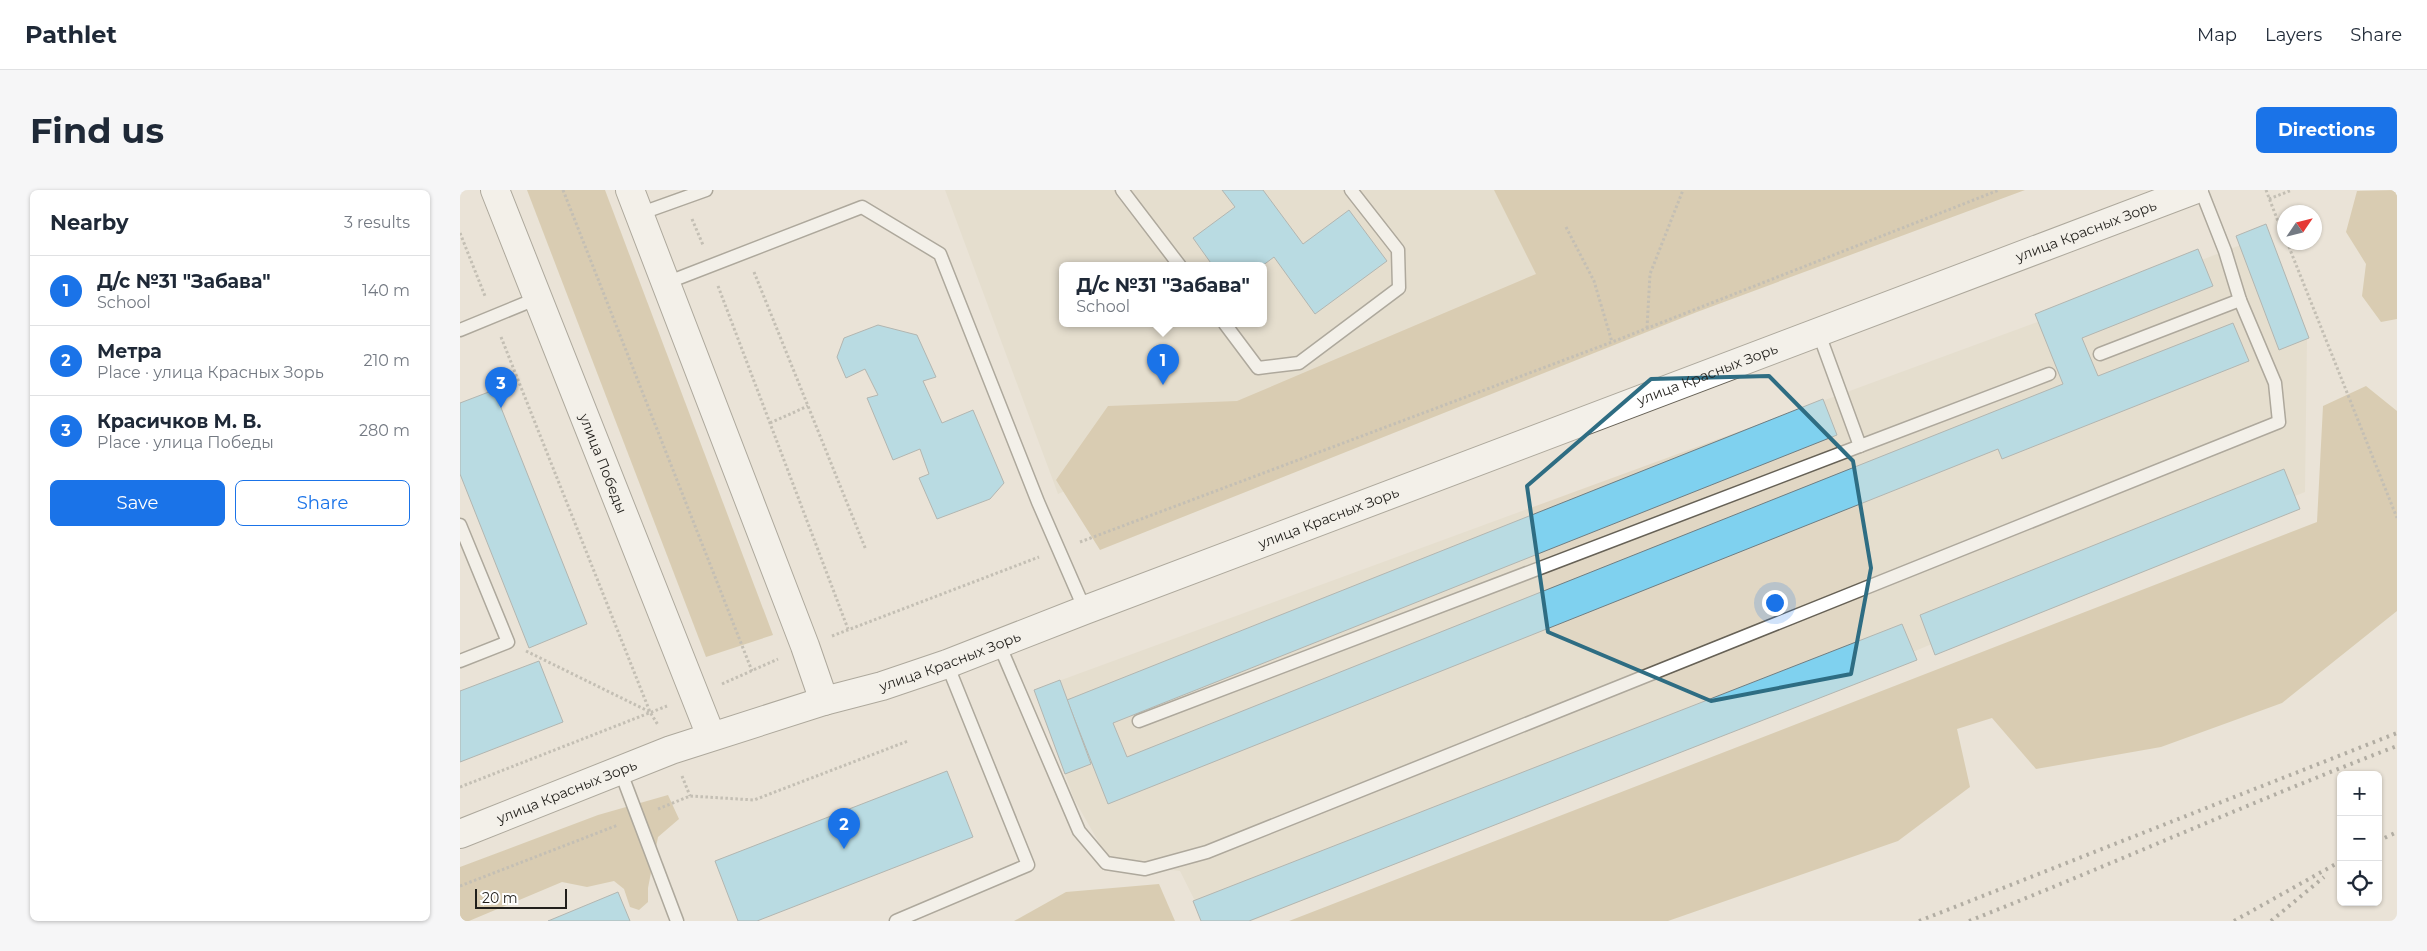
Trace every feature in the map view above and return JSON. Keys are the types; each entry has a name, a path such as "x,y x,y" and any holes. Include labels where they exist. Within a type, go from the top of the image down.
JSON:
{"street":[{"name":"улица Победы","path":"495,190 712,736"},
{"name":"улица Красных Зорь","path":"460,834 671,750 824,700 882,686 947,664 2194,190"},
{"path":"634,202 806,646 824,700"}],"lane":[{"path":"634,202 684,198 706,190"},
{"path":"1122,190 1177,262"},
{"path":"1226,327 1258,368 1299,363 1400,288 1398,250 1351,190"},
{"path":"999,644 1079,831 1106,863 1145,869 1207,852 2279,422 2275,383 2240,300 2225,251 2201,190"},
{"path":"666,283 862,207 940,254 1038,502 1085,610"},
{"path":"460,330 538,298"},
{"path":"2100,354 2240,300"},
{"path":"1818,334 1860,446"},
{"path":"1139,721 2049,374"},
{"path":"460,526 508,642 460,661"},
{"path":"896,921 1028,866 947,664"},
{"path":"620,770 677,921"}],"path":[{"path":"563,190 752,671"},
{"path":"1647,328 1650,274 1683,190"},
{"path":"460,787 695,695 848,629 1612,342 1999,190"},
{"path":"2266,190 2277,219"},
{"path":"2269,199 2292,190"},
{"path":"684,198 848,629"},
{"path":"1566,227 1594,281 1612,342"},
{"path":"460,233 650,712 671,750 690,796"},
{"path":"2290,250 2397,518"},
{"path":"746,251 866,550"},
{"path":"770,423 808,406"},
{"path":"508,642 650,712"},
{"path":"460,886 690,796 754,800 908,741"}],"highlighted area":[{"path":"1769,376 1853,461 1871,568 1851,674 1711,701 1548,632 1527,486 1651,379"}],"shaded area":[{"path":"527,190 605,190 773,635 706,657"},
{"path":"945,190 1497,190 1561,277 1058,494"},
{"path":"1494,190 2025,190 1697,312 1100,550 1056,480 1108,406 1237,401 1536,274"},
{"path":"2397,190 2397,319 2381,322 2362,296 2366,264 2346,232 2357,191"},
{"path":"2267,235 2307,339 2305,492 1252,921 1205,921 1180,871 1110,862 1074,799 1034,690 2065,312"},
{"path":"2366,386 2397,411 2397,611 2282,703 2161,747 2036,769 1992,718 1957,729 1970,787 1898,841 1668,921 1289,921 2317,522 2323,406"},
{"path":"668,795 679,819 658,837 648,888 648,902 639,910 630,907 624,889 614,881 587,887 562,882 469,921 460,921 460,867 598,815"},
{"path":"1159,884 1175,921 1014,921 1066,892"}],"building":[{"path":"1222,190 1263,190 1303,244 1349,210 1387,261 1315,314 1274,257 1267,262 1210,262 1193,238 1235,207"},
{"path":"2266,224 2309,338 2279,350 2236,236"},
{"path":"2198,249 2213,286 2082,338 2098,376 2233,323 2249,361 2002,459 1998,449 1108,804 1067,700 1823,399 1837,435 1113,723 1127,757 2063,384 2035,314"},
{"path":"878,325 917,335 936,377 923,381 942,423 973,410 1004,483 990,499 937,519 919,478 929,474 920,449 893,460 867,398 878,395 865,369 846,378 837,357 844,338"},
{"path":"494,390 587,624 529,648 460,474 460,403"},
{"path":"2284,469 2300,509 1935,655 1920,615"},
{"path":"1902,624 1917,660 1249,921 1201,921 1193,901"},
{"path":"539,661 563,722 460,762 460,691"},
{"path":"1060,680 1091,764 1065,774 1034,690"},
{"path":"947,771 973,837 757,921 738,921 715,861"},
{"path":"618,892 630,921 548,921"}],"railway":[{"path":"1919,921 2397,733"},
{"path":"1969,921 2397,746"},
{"path":"2382,839 2397,832"},
{"path":"2234,921 2337,863"},
{"path":"2271,921 2324,877"}],"place":[{"name":"Д/с №31 \"Забава\"","path":"1163,385"},
{"name":"Красичков М. В.","path":"501,408"},
{"name":"Метра","path":"844,849"}]}
